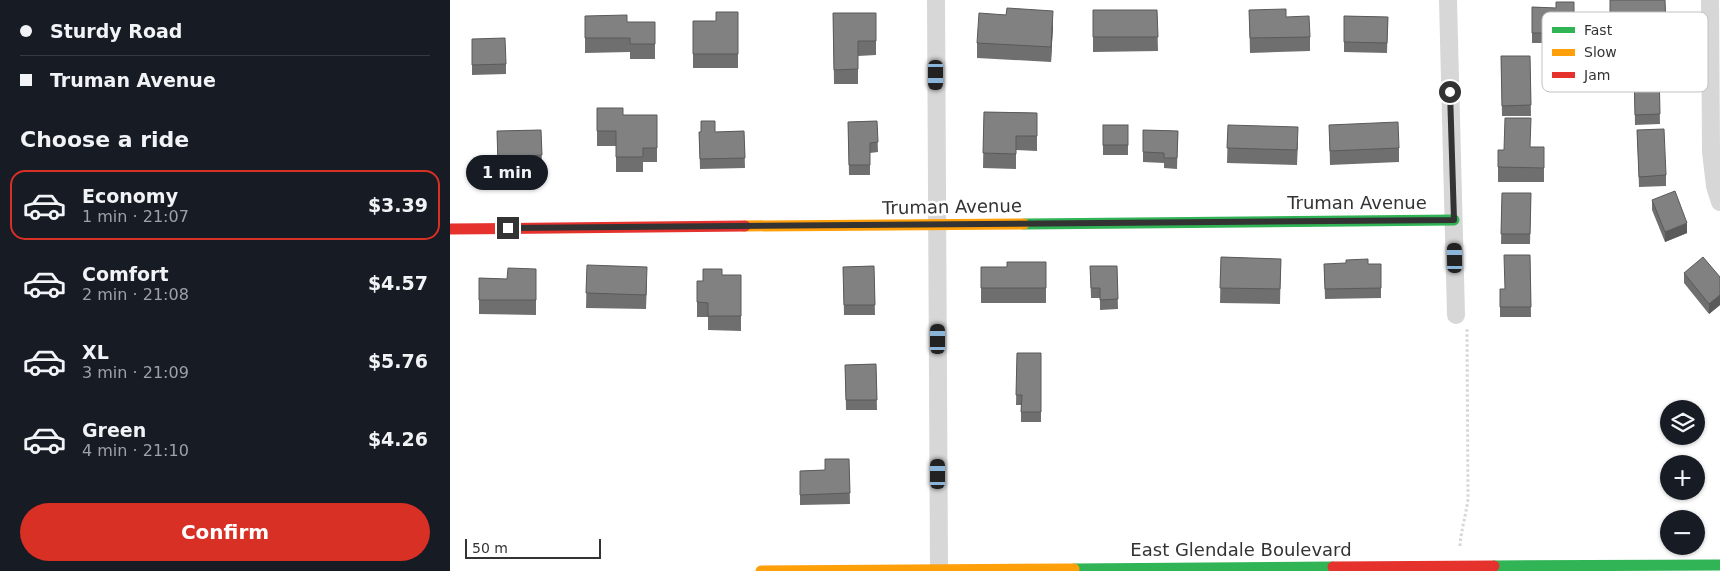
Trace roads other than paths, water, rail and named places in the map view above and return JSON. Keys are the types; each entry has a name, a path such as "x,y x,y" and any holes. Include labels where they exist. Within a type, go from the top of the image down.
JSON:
{"street":[{"path":"936,0 938,569"},
{"path":"1448,0 1456,315"},
{"path":"1710,0 1711,152 1715,186 1720,202"},
{"name":"Truman Avenue","path":"450,229 1454,220"},
{"name":"East Glendale Boulevard","path":"761,571 1720,565"}]}
